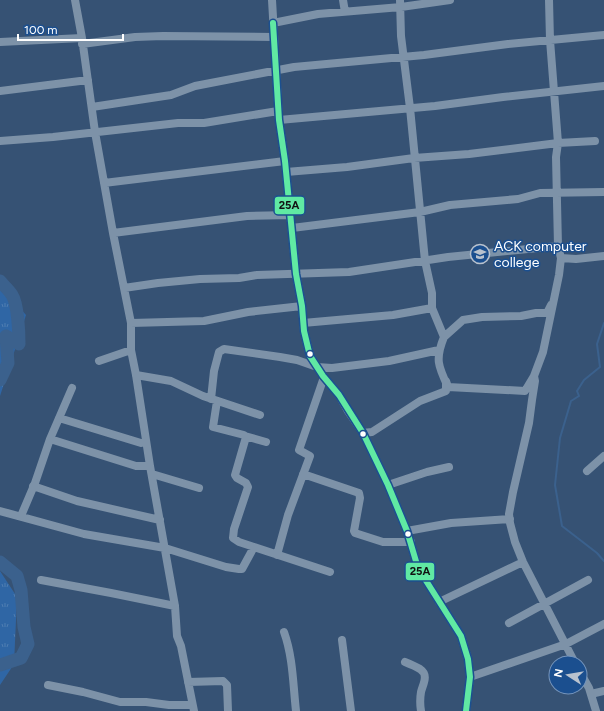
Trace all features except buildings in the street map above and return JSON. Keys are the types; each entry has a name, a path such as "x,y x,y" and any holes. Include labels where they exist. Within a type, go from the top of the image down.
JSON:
{"street":[{"path":"48,685 83,692 120,702 146,702 193,708 181,646 177,636 175,606 131,350 131,323 104,183 75,0"},
{"path":"272,0 278,111 291,215 296,274 302,306 303,323 310,356 339,395 363,433 407,531 418,568 461,636 468,659 470,677 466,711"},
{"path":"343,0 345,12"},
{"path":"273,23 318,14 345,12 400,3 450,0"},
{"path":"447,385 525,391 534,376 543,352 559,275 560,258 558,246 556,157 558,144 550,40 549,0"},
{"path":"400,3 425,261 432,293 432,308 444,337"},
{"path":"92,107 171,95 195,86 255,76 275,70 424,55 508,44 604,35"},
{"path":"0,42 82,41 163,36 274,37"},
{"path":"0,90 88,80"},
{"path":"279,120 410,108 604,86"},
{"path":"0,141 178,123 204,123 278,111"},
{"path":"286,172 595,141"},
{"path":"104,183 285,161"},
{"path":"292,228 420,212 450,205 518,199 540,193 604,192"},
{"path":"113,233 247,216 291,215"},
{"path":"124,288 200,279 349,272 448,257 558,246"},
{"path":"560,258 576,259 604,256"},
{"path":"363,433 372,432 420,400 446,392 447,385 439,368 439,350 444,337 463,320 482,317 521,316 536,313 547,313 554,296"},
{"path":"131,323 204,321 248,312 302,306"},
{"path":"303,323 393,315 432,308"},
{"path":"99,361 131,350"},
{"path":"266,442 213,427 214,371 219,352 224,350 280,357 297,360 317,367 332,368 389,361 439,350"},
{"path":"136,375 171,381 214,400 260,415"},
{"path":"534,376 536,382 529,423 511,500 510,519 515,542 523,562 571,655"},
{"path":"277,555 288,515 310,455 299,449 323,380"},
{"path":"21,516 35,483 50,439 72,388"},
{"path":"59,418 141,443"},
{"path":"245,436 235,475 237,478 246,482 248,487 232,535 235,540 330,572"},
{"path":"50,439 151,470 200,488"},
{"path":"587,471 604,456"},
{"path":"388,486 427,472 449,467"},
{"path":"304,474 359,493 360,498 354,531 355,533 383,542 411,542"},
{"path":"33,486 76,501 160,520"},
{"path":"0,511 84,534 165,548 226,567 239,569 242,569 254,547"},
{"path":"407,531 451,523 510,519"},
{"path":"439,602 523,562"},
{"path":"41,580 175,606"},
{"path":"509,623 588,580"},
{"path":"470,677 566,644 604,624"},
{"path":"284,632 288,644 292,670 296,711"},
{"path":"342,640 351,711"},
{"path":"405,662 421,669 425,676 425,684 422,690 421,698 421,711"},
{"path":"188,682 223,681 226,685 228,711"},
{"path":"588,684 596,711"},
{"path":"591,694 604,691"},
{"path":"144,711 146,702"}],"green space":[{"path":"0,286 26,315 0,396"},
{"path":"0,571 17,597 14,664 0,685"}],"waterway":[{"path":"0,281 11,293 16,305 19,344 6,336 8,363 0,380"},
{"path":"604,323 597,344 600,367 584,380 577,391 579,396 571,401 560,438 555,485 562,526 597,553 604,561"},
{"path":"0,562 17,576 21,590 24,627 28,644 21,658 0,665"}],"transit line":[{"name":"25A","path":"273,23 279,120 285,161 296,274 302,306 304,331 310,356 323,376 339,395 363,433 388,485 407,531 418,568 461,636 468,659 470,677 466,711"}],"place":[{"name":"ACK computer college","path":"480,254"}]}
